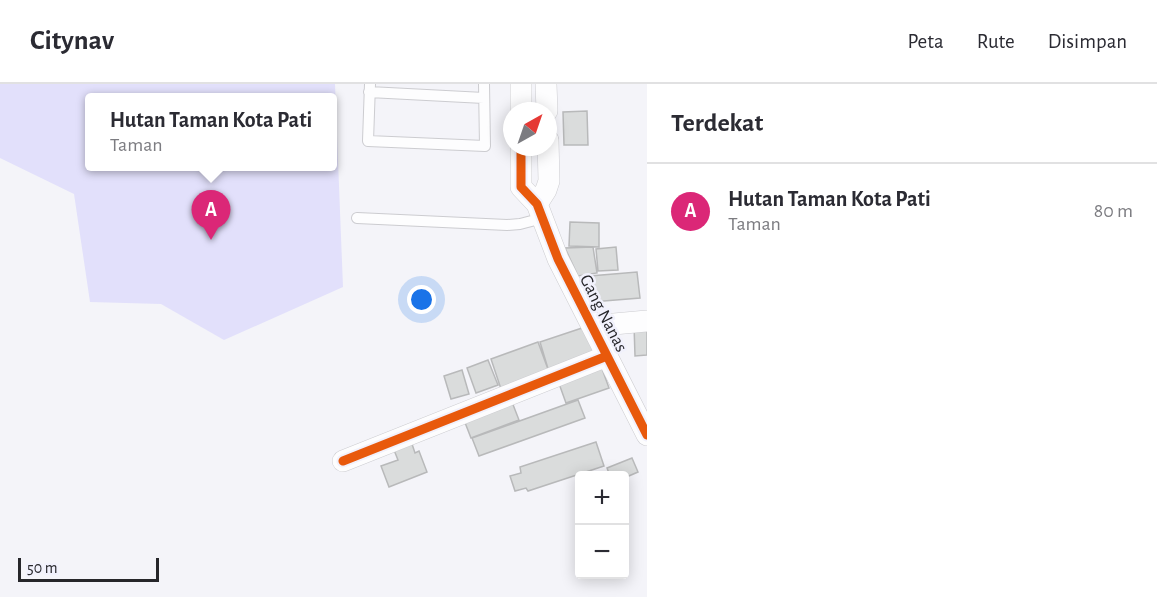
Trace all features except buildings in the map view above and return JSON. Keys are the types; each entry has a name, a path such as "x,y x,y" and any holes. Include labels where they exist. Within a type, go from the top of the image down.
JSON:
{"street":[{"path":"521,84 521,102"},
{"path":"546,84 547,102"},
{"name":"Gang Nanas","path":"521,156 521,187 540,211 558,259 644,424"},
{"path":"540,211 549,181 548,156"},
{"path":"592,326 647,321"},
{"path":"343,461 607,356"}],"lane":[{"path":"484,84 485,146 368,141 369,88 484,98"},
{"path":"357,218 507,225 520,224 540,211"}],"shaded area":[{"path":"0,84 335,84 335,93 85,93 85,171 337,171 337,135 343,287 224,340 161,304 90,302 74,194 0,158"}],"cycle path":[{"path":"521,156 521,187 537,204 558,259 647,435"},
{"path":"343,461 607,356"}],"place":[{"name":"Hutan Taman Kota Pati","path":"211,240"}]}
